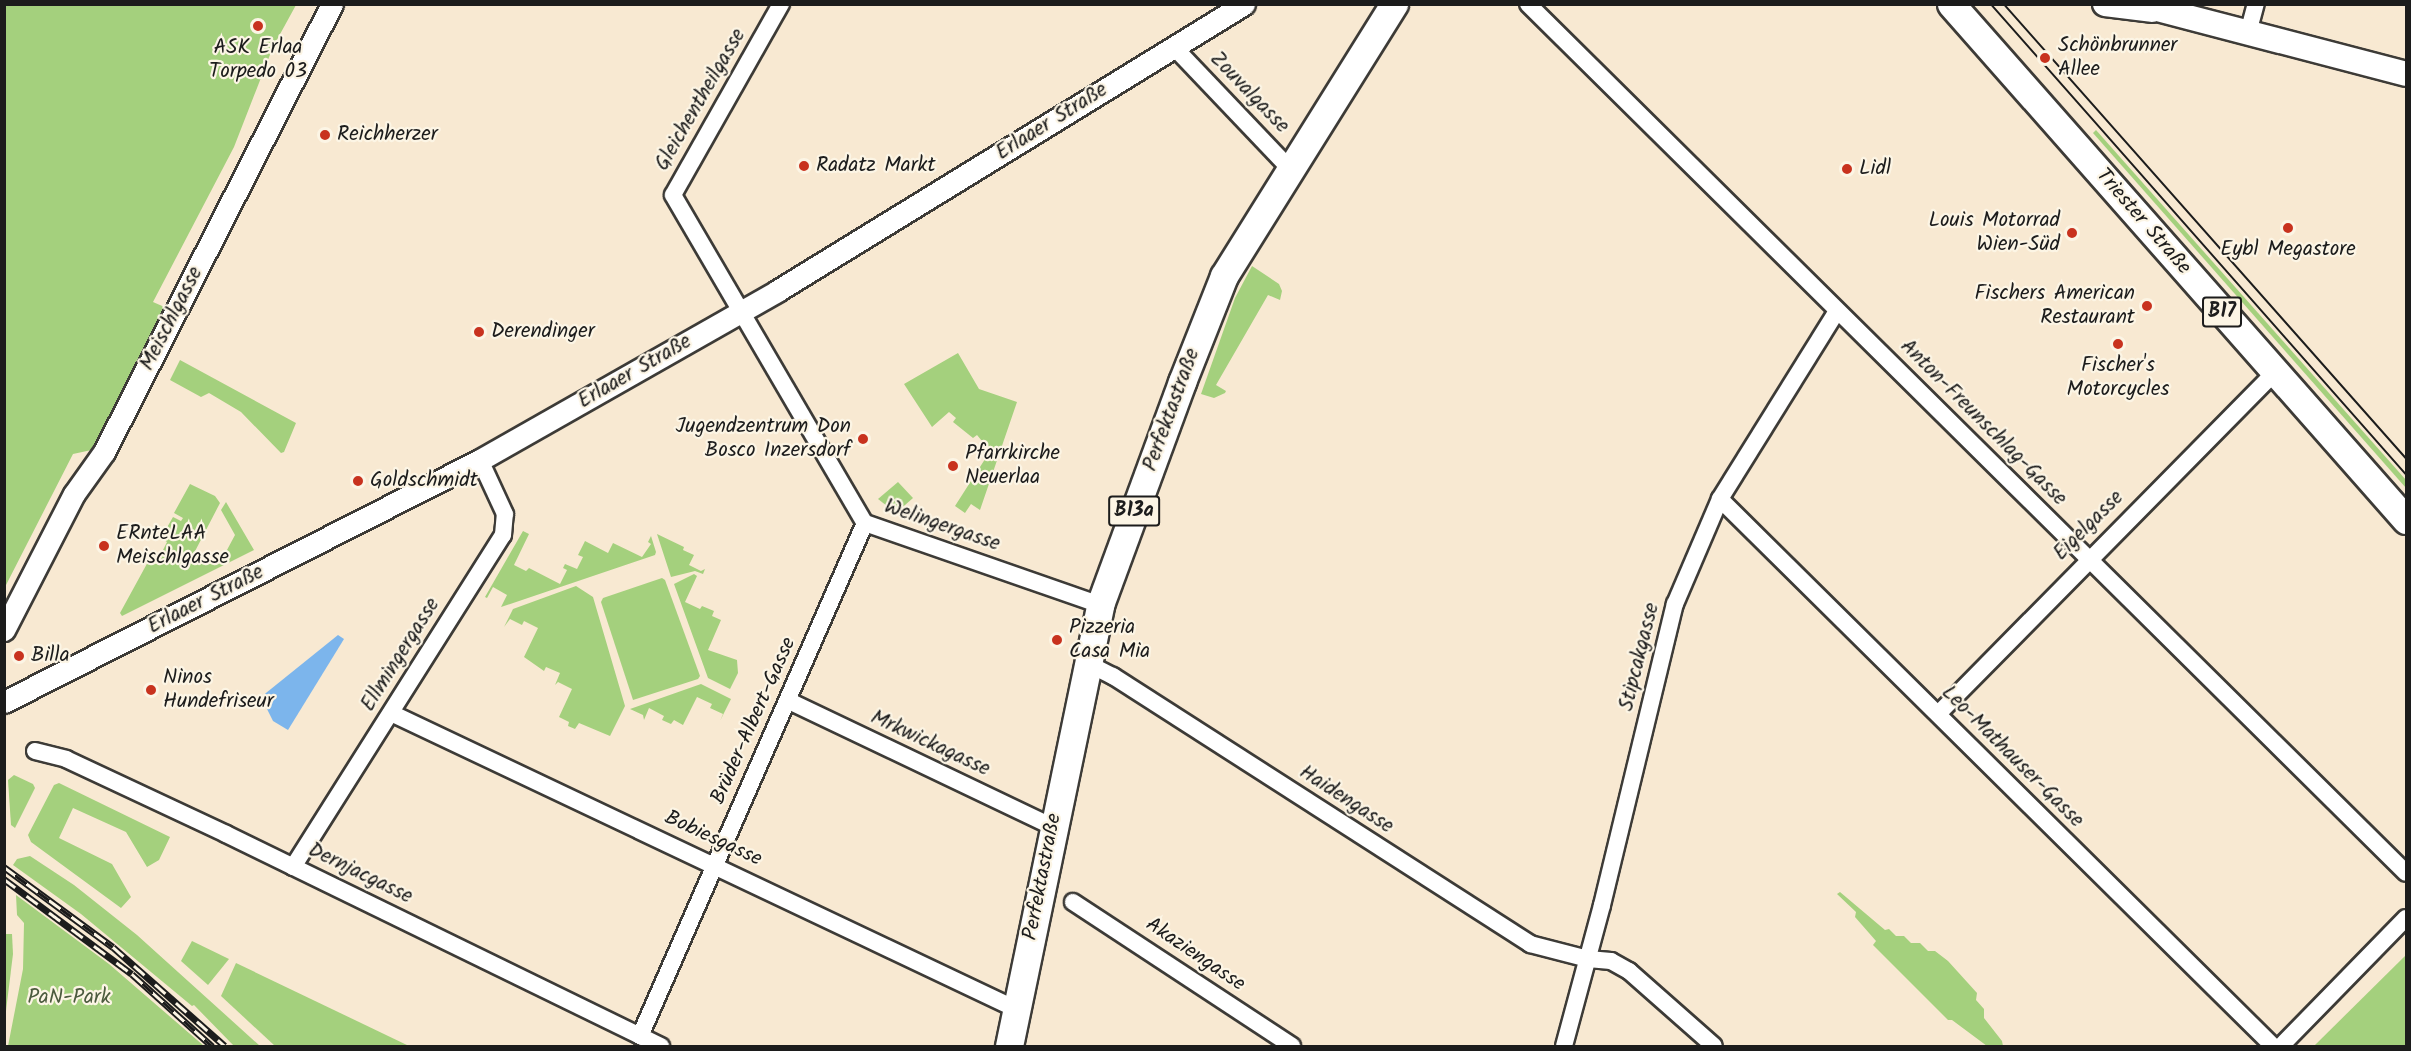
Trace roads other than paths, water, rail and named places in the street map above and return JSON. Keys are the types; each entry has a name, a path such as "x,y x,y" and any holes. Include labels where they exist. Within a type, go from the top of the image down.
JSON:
{"main road":[{"name":"Triester Straße","path":"1951,4 2406,520"},
{"path":"2105,4 2145,7 2406,74"},
{"name":"Perfektastraße","path":"1009,1047 1100,605 1214,296 1234,257 1292,170 1389,11"}],"street":[{"name":"Meischlgasse","path":"4,630 75,494 104,452 332,4"},
{"name":"Gleichentheilgasse","path":"741,312 673,195 782,4"},
{"name":"Erlaaer Straße","path":"4,702 480,460 741,312 1244,4"},
{"name":"Anton-Freunschlag-Gasse","path":"1528,4 2406,873"},
{"path":"2248,33 2256,4"},
{"name":"Zouvalgasse","path":"1174,47 1292,170"},
{"name":"Stipcakgasse","path":"1564,1047 1675,604 1720,499 1837,311"},
{"name":"Welingergasse","path":"741,312 865,523 1100,605"},
{"name":"Eigelgasse","path":"1938,714 2275,372"},
{"name":"Ellmingergasse","path":"293,867 503,535 505,514 480,460"},
{"name":"Leo-Mathauser-Gasse","path":"1720,499 2273,1047"},
{"name":"Brüder-Albert-Gasse","path":"640,1036 789,701 865,523"},
{"name":"Haidengasse","path":"1087,663 1113,676 1530,944 1611,961 1629,971 1714,1047"},
{"name":"Mrkwickagasse","path":"789,701 1053,827"},
{"name":"Bobiesgasse","path":"391,713 1016,1009"},
{"name":"Dernjacgasse","path":"35,751 66,759 661,1047"},
{"name":"Akaziengasse","path":"1073,902 1292,1047"},
{"path":"2281,1047 2406,918"}],"water":[{"path":"338,635 344,639 288,730 273,721 261,697"}],"tram line":[{"path":"1991,4 2406,474"},
{"path":"2004,4 2406,458"}],"railway":[{"path":"4,867 113,947 225,1046"},
{"path":"4,879 132,974 212,1046"}],"place":[{"name":"ASK Erlaa Torpedo 03","path":"258,26"},
{"name":"Schönbrunner Allee","path":"2045,58"},
{"name":"Reichherzer","path":"325,135"},
{"name":"Radatz Markt","path":"804,166"},
{"name":"Lidl","path":"1847,169"},
{"name":"Eybl Megastore","path":"2288,228"},
{"name":"Louis Motorrad Wien-Süd","path":"2072,233"},
{"name":"Fischers American Restaurant","path":"2147,306"},
{"name":"Derendinger","path":"479,332"},
{"name":"Fischer's Motorcycles","path":"2118,344"},
{"name":"Jugendzentrum Don Bosco Inzersdorf","path":"863,439"},
{"name":"Pfarrkirche Neuerlaa","path":"953,466"},
{"name":"Goldschmidt","path":"358,481"},
{"name":"ERnteLAA Meischlgasse","path":"104,546"},
{"name":"Pizzeria Casa Mia","path":"1057,640"},
{"name":"Billa","path":"19,656"},
{"name":"Ninos Hundefriseur","path":"151,690"}],"park label":[{"name":"PaN-Park","path":"69,998"}]}
